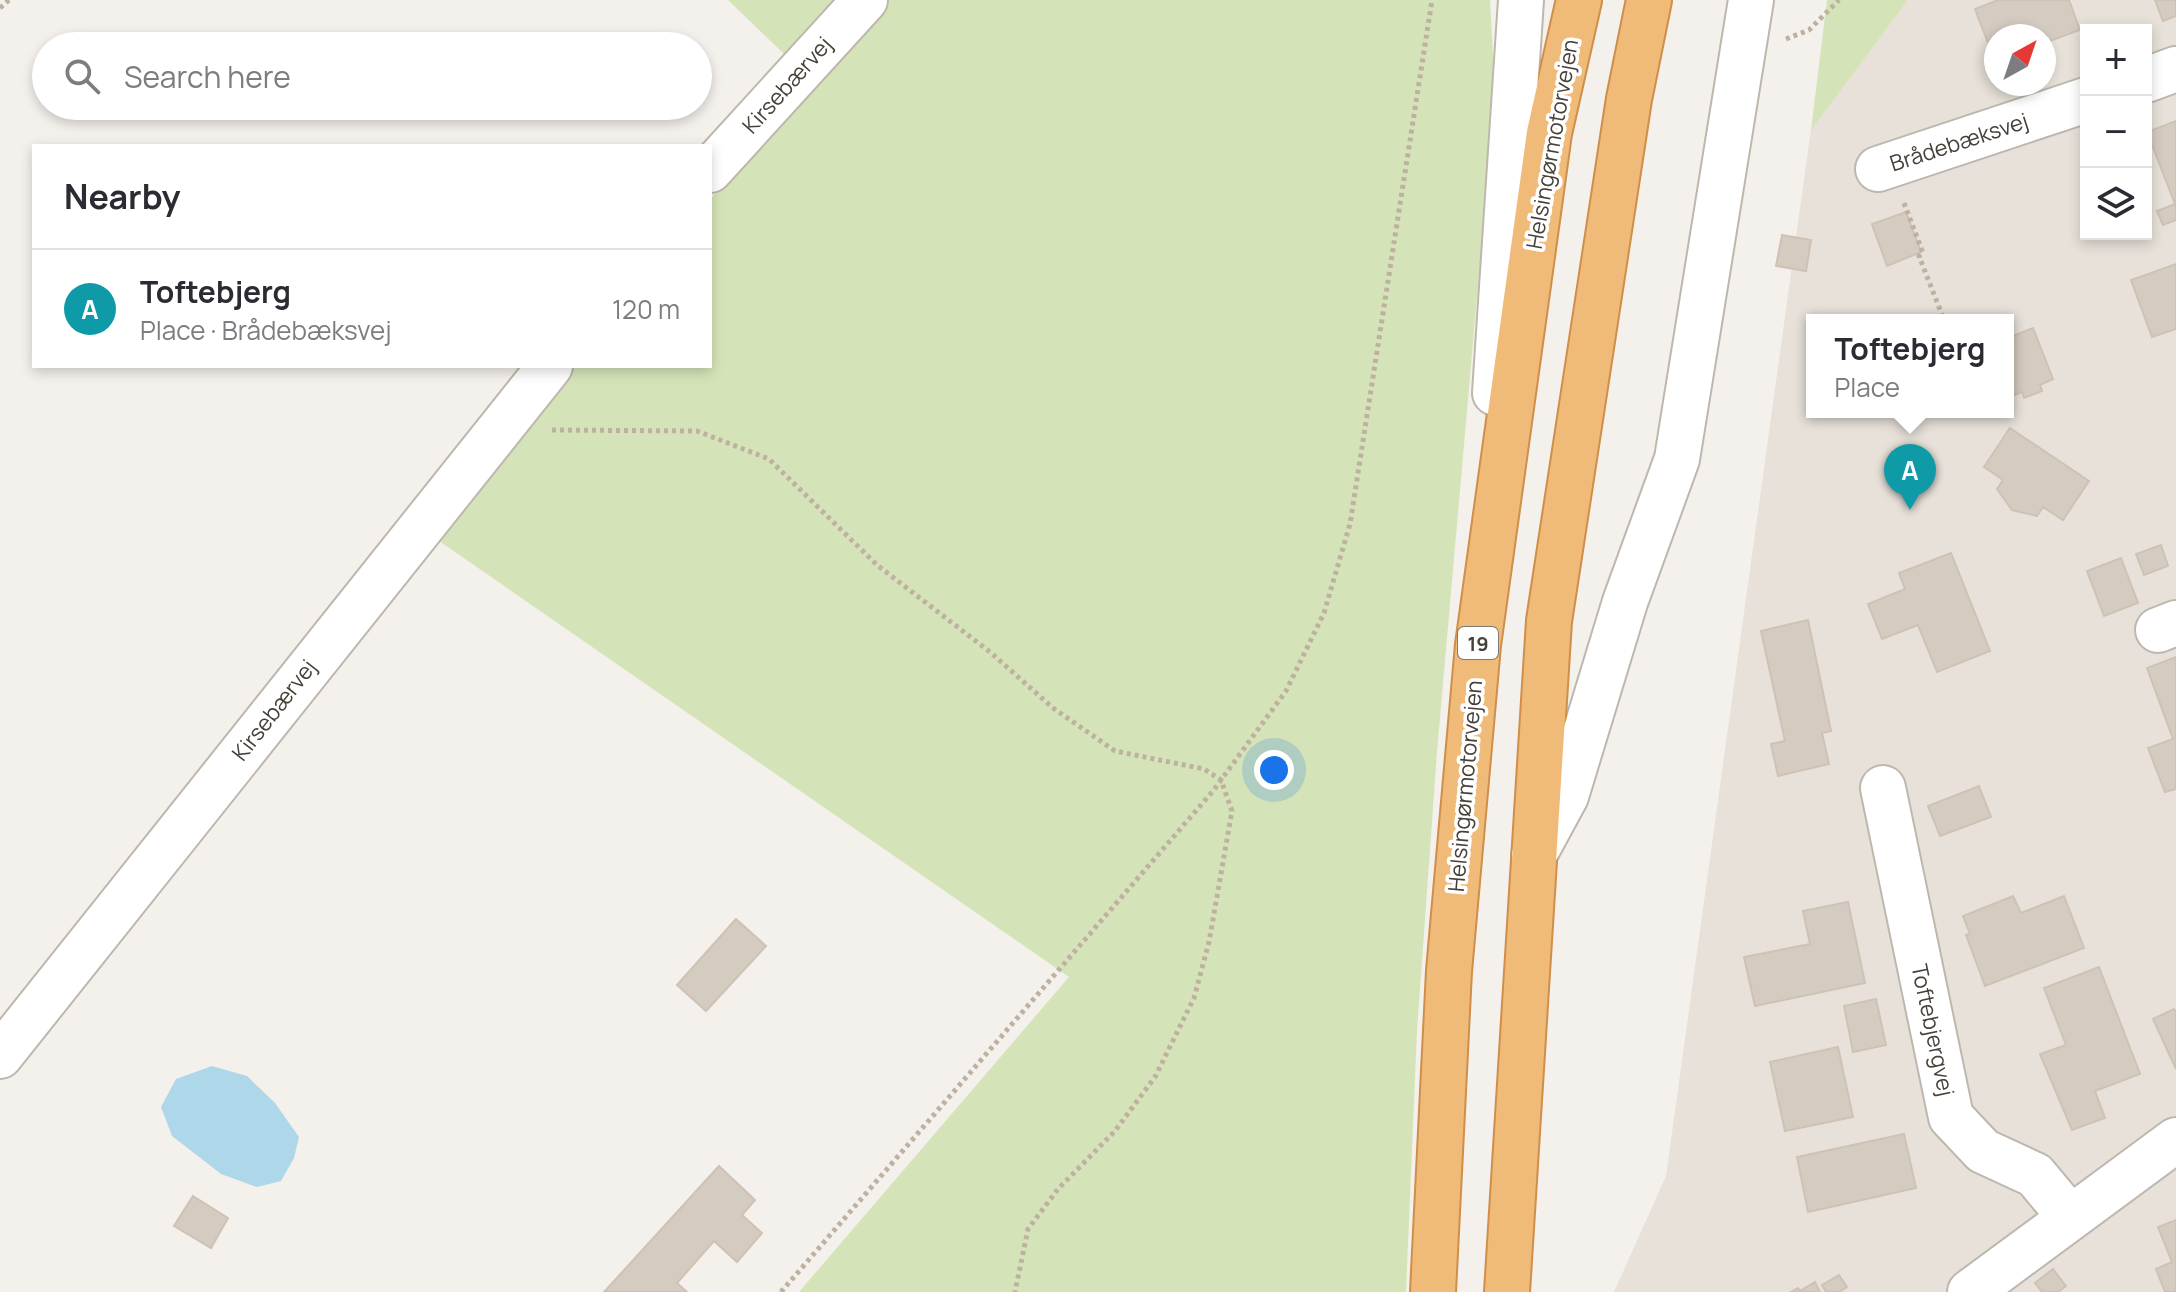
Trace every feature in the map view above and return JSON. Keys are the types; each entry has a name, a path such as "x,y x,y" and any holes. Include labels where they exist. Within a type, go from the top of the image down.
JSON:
{"highway":[{"name":"Helsingørmotorvejen","path":"1433,1292 1449,971 1478,645 1549,133 1579,0"},
{"path":"1507,1292 1549,621 1627,115 1649,0"}],"street":[{"name":"Kirsebærvej","path":"712,168 865,0"},
{"path":"1478,645 1521,0"},
{"path":"1534,855 1566,796 1625,602 1677,459 1751,0"},
{"path":"2152,78 2176,69"},
{"name":"Brådebæksvej","path":"1881,168 2080,102"},
{"name":"Kirsebærvej","path":"0,1056 548,368"},
{"name":"Toftebjergvej","path":"1883,788 1951,1117 1983,1151 2035,1175 2070,1217"},
{"path":"1970,1292 2176,1140"}],"path":[{"path":"0,8 9,0"},
{"path":"781,1292 1221,780 1286,691 1324,613 1350,524 1432,0"},
{"path":"1742,56 1809,30 1839,0"},
{"path":"1881,168 1898,205 1904,203 1923,253 1919,256 1942,314"},
{"path":"499,428 697,431 769,459 877,565 990,652 1053,708 1115,751 1204,769 1221,780 1232,811 1209,942 1194,998 1155,1077 1115,1131 1058,1189 1028,1229 1015,1292"}],"shaded area":[{"path":"1908,0 2176,0 2176,1292 1614,1292 1666,1176 1811,129"}],"green space":[{"path":"728,0 1490,0 1495,92 1437,752 1417,1031 1406,1292 799,1292 1069,977 429,534 569,368 712,368 712,198 811,80"},
{"path":"1827,0 1908,0 1811,130"}],"water":[{"path":"212,1066 247,1076 275,1103 299,1137 294,1158 281,1181 257,1187 221,1174 172,1136 161,1107 176,1079"}],"building":[{"path":"1998,0 2069,0 2080,30 2056,39 2056,24 1984,24 1984,32 1975,9"},
{"path":"2155,0 2176,0 2176,16 2163,21"},
{"path":"2176,121 2176,220 2163,225 2157,211 2175,204 2152,145 2152,130"},
{"path":"1906,212 1921,252 1887,266 1872,224"},
{"path":"1782,235 1811,240 1806,271 1776,266"},
{"path":"2176,264 2176,329 2152,337 2131,280"},
{"path":"2033,328 2053,379 2040,385 2042,391 2024,398 2022,392 2014,395 2014,336"},
{"path":"2010,428 2089,481 2063,520 2043,507 2037,516 2012,510 1997,489 2003,480 1984,467"},
{"path":"2161,545 2168,566 2144,575 2136,554"},
{"path":"1951,553 1990,651 1937,672 1918,625 1882,639 1868,604 1905,589 1899,573"},
{"path":"2121,558 2138,603 2104,616 2087,571"},
{"path":"1808,620 1831,731 1822,733 1829,764 1778,776 1771,744 1785,741 1761,631"},
{"path":"2176,657 2176,789 2165,792 2148,748 2173,739 2147,668"},
{"path":"1979,786 1991,817 1940,836 1928,806"},
{"path":"2013,896 2021,913 2064,896 2084,948 1985,986 1966,935 1970,934 1963,916"},
{"path":"1848,902 1865,983 1755,1006 1744,957 1810,944 1803,911"},
{"path":"736,919 766,946 706,1011 677,985"},
{"path":"2099,967 2140,1074 2095,1091 2105,1118 2072,1130 2040,1054 2066,1045 2044,988"},
{"path":"1876,999 1886,1045 1853,1052 1844,1006"},
{"path":"2174,1009 2176,1012 2176,1069 2153,1019"},
{"path":"1838,1047 1853,1117 1785,1131 1770,1062"},
{"path":"1904,1134 1916,1188 1808,1212 1797,1157"},
{"path":"719,1166 755,1200 742,1215 762,1233 737,1262 714,1241 677,1283 687,1292 604,1292"},
{"path":"193,1196 228,1218 211,1248 174,1226"},
{"path":"2176,1220 2176,1292 2165,1292 2156,1269 2172,1262 2158,1227"},
{"path":"2053,1269 2066,1286 2058,1292 2042,1292 2035,1283"},
{"path":"1839,1275 1847,1287 1839,1292 1826,1292 1822,1285"},
{"path":"1815,1282 1820,1292 1791,1292 1798,1288 1800,1291"}],"place":[{"name":"Toftebjerg","path":"1910,510"}]}
